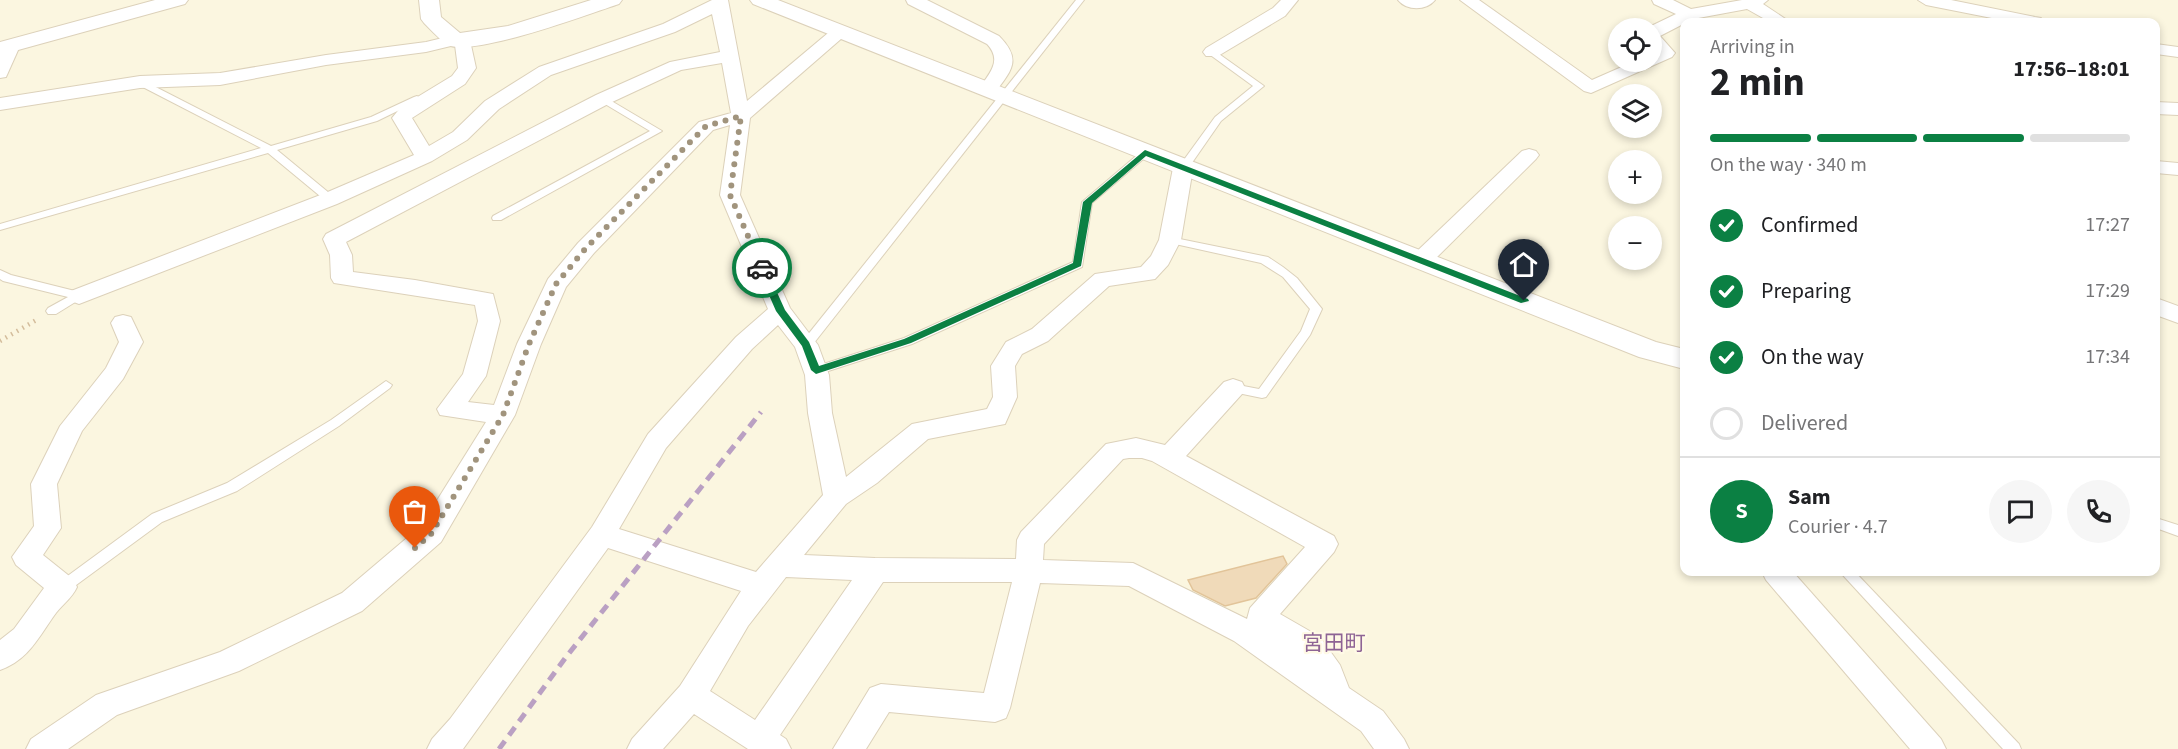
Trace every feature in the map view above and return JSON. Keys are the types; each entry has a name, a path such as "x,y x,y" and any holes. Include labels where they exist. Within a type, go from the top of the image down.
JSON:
{"street":[{"path":"0,72 5,49 178,0"},
{"path":"425,157 402,118 408,111 462,76 467,68 459,40 431,19 429,0"},
{"path":"0,104 140,82 220,79 326,60 485,38 612,0"},
{"path":"760,0 1649,350 1680,358"},
{"path":"914,0 993,40 1003,48 1006,57 995,92"},
{"path":"1212,52 1279,12 1290,0"},
{"path":"1406,0 1413,4 1427,0"},
{"path":"1468,0 1591,87 1625,72"},
{"path":"1660,0 1689,15"},
{"path":"79,296 330,199 425,157 460,136 492,105 545,71 669,28 719,2 741,116 730,195 780,311 806,345 816,370 820,413 837,497"},
{"path":"1683,18 1755,2 1776,18"},
{"path":"1938,2 1962,18"},
{"path":"1938,2 2016,18"},
{"path":"1662,28 1680,19"},
{"path":"42,749 107,705 229,662 352,602 431,534 503,415 529,344 556,284 586,248 706,126 741,116 840,32"},
{"path":"503,415 449,409 474,376 489,321 485,299 342,278 341,255 334,239 603,99 676,66 728,56"},
{"path":"2160,108 2178,109"},
{"path":"1420,260 1528,155"},
{"path":"2160,167 2178,169"},
{"path":"643,749 691,696 738,617 770,575 837,497 868,476 921,431 996,417 1005,397 1003,366 1014,348 1040,335 1103,279 1147,274 1160,260 1170,240 1183,168"},
{"path":"2160,308 2178,315"},
{"path":"443,749 461,729 602,535 657,441 744,343 780,311"},
{"path":"0,657 24,638 47,603 63,587 26,557 48,528 44,484 72,426 115,373 131,342 123,323"},
{"path":"1168,458 1233,388"},
{"path":"849,749 881,698 995,708 1029,571 1031,540 1114,451 1133,446 1157,450 1324,544 1260,617 1310,646 1329,674 1336,695"},
{"path":"602,535 770,575 875,570 1029,571 1133,575 1244,632 1372,721 1394,749"},
{"path":"691,696 767,744 875,570"},
{"path":"1779,576 1930,749"}],"lane":[{"path":"806,345 995,92 1080,0"},
{"path":"1183,168 1218,120 1259,86 1212,52"},
{"path":"0,227 374,119 462,76"},
{"path":"140,82 268,148 330,199"},
{"path":"497,218 657,131 603,99"},
{"path":"816,370 908,341 1078,264 1088,202 1145,153"},
{"path":"1170,240 1264,260 1278,266 1316,309 1306,332 1262,394 1233,388"},
{"path":"0,274 7,278 79,296"},
{"path":"52,311 79,296"},
{"path":"63,587 157,518 232,487 334,423 386,385"},
{"path":"2160,524 2178,531"},
{"path":"1851,576 2013,749"}],"path":[{"path":"0,341 52,311"}],"building":[{"path":"1283,556 1287,564 1256,598 1225,606 1193,590 1188,580"}],"railway":[{"path":"499,749 566,657 761,412"}],"way so far":[{"path":"415,548 431,534 503,415 529,344 556,284 586,248 706,126 741,116 730,195 762,268"}],"district":[{"name":"宮田町","path":"1334,643"}],"route":[{"path":"762,268 780,311 806,345 816,370 908,341 1078,264 1088,202 1145,153 1524,301"}]}
